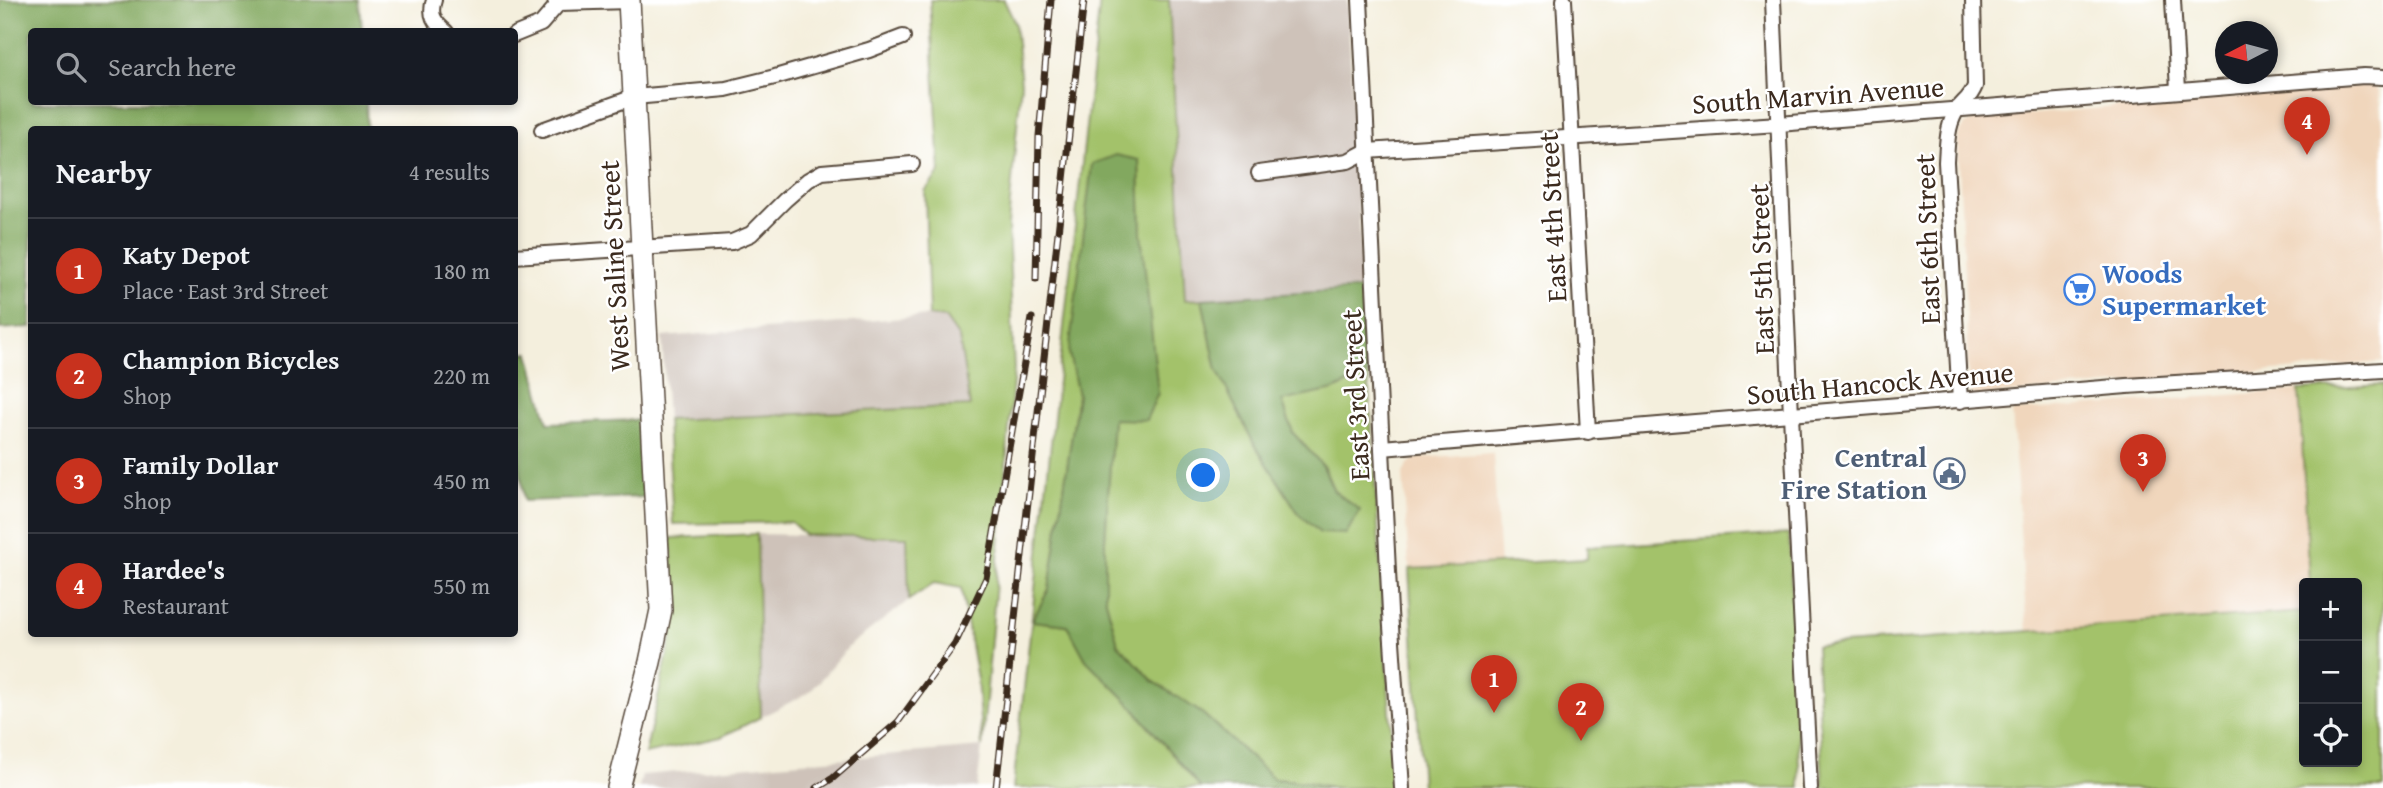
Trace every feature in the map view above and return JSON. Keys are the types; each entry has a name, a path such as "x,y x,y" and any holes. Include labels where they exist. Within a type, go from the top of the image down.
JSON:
{"street":[{"path":"434,0 431,11 435,23 441,28"},
{"name":"East 3rd Street","path":"1360,0 1390,612 1402,788"},
{"name":"East 4th Street","path":"1564,0 1588,432"},
{"name":"East 5th Street","path":"1773,0 1810,788"},
{"name":"East 6th Street","path":"1960,401 1946,162 1949,127 1957,109 1970,99 1975,86 1973,0"},
{"path":"2173,0 2178,90"},
{"path":"518,34 541,24 557,2 629,1"},
{"name":"West Saline Street","path":"618,788 661,610 629,1"},
{"path":"542,130 634,97 726,89 845,57 903,37"},
{"name":"South Marvin Avenue","path":"1259,173 1348,161 1367,151 1779,124 2178,90 2364,76 2383,77"},
{"path":"518,256 732,242 751,234 785,200 822,172 912,164"},
{"name":"South Hancock Avenue","path":"1382,448 2127,386 2383,370"}],"shaded area":[{"path":"1169,0 1347,0 1363,289 1185,300"},
{"path":"2373,85 2379,90 2383,125 2383,362 1975,396 1969,389 1958,136 1965,125 1976,119"},
{"path":"929,316 945,318 959,338 970,406 667,420 662,337"},
{"path":"2299,390 2310,578 2299,578 2299,612 2027,632 2012,411"},
{"path":"1493,453 1500,565 1409,569 1403,473 1409,463 1416,458"},
{"path":"757,534 907,537 909,600 849,646 810,692 761,717"},
{"path":"982,747 977,788 639,788 642,775"}],"green space":[{"path":"0,0 360,0 362,28 28,28 28,105 366,105 367,126 28,126 28,327 0,329"},
{"path":"930,0 1004,0 1015,23 1021,83 1008,225 1014,369 982,747 977,679 961,588 934,583 909,600 907,537 805,535 791,522 673,524 667,420 970,406 959,338 945,318 929,316 925,191 940,172"},
{"path":"1100,0 1169,0 1185,300 1202,299 1217,370 1334,491 1323,466 1293,433 1282,400 1334,390 1368,374 1395,788 1336,788 1274,779 1203,714 1153,681 1118,644 1105,597 1105,541 1113,418 1141,233 1139,160 1069,353 1078,395 1049,590 1032,621 1067,625 1086,660 1130,704 1201,788 1013,788"},
{"path":"1116,155 1139,160 1141,233 1158,393 1146,420 1113,419 1105,541 1105,597 1118,644 1153,681 1203,714 1274,779 1336,788 1201,788 1130,704 1086,660 1067,625 1032,621 1049,589 1078,395 1069,353 1092,164"},
{"path":"1363,289 1368,374 1334,390 1282,401 1293,433 1323,466 1334,491 1360,510 1346,534 1320,533 1299,514 1253,442 1217,370 1202,299"},
{"path":"518,353 529,353 548,423 638,420 644,497 524,501 518,454"},
{"path":"2383,385 2383,788 1823,788 1816,646 2299,612 2299,767 2362,767 2362,578 2310,578 2299,390"},
{"path":"757,534 761,717 721,737 645,754 675,613 671,538"},
{"path":"1789,534 1800,788 1422,788 1409,569 1587,559 1587,547"}],"railway":[{"path":"1036,279 1039,136 1051,0"},
{"path":"996,788 1084,0"},
{"path":"817,788 833,778 898,722 955,644 986,578 1032,318"}],"place":[{"name":"Hardee's","path":"2307,155"},
{"name":"Woods Supermarket","path":"2079,289"},
{"name":"Central Fire Station","path":"1950,473"},
{"name":"Family Dollar","path":"2143,492"},
{"name":"Katy Depot","path":"1494,713"},
{"name":"Champion Bicycles","path":"1581,741"}]}
